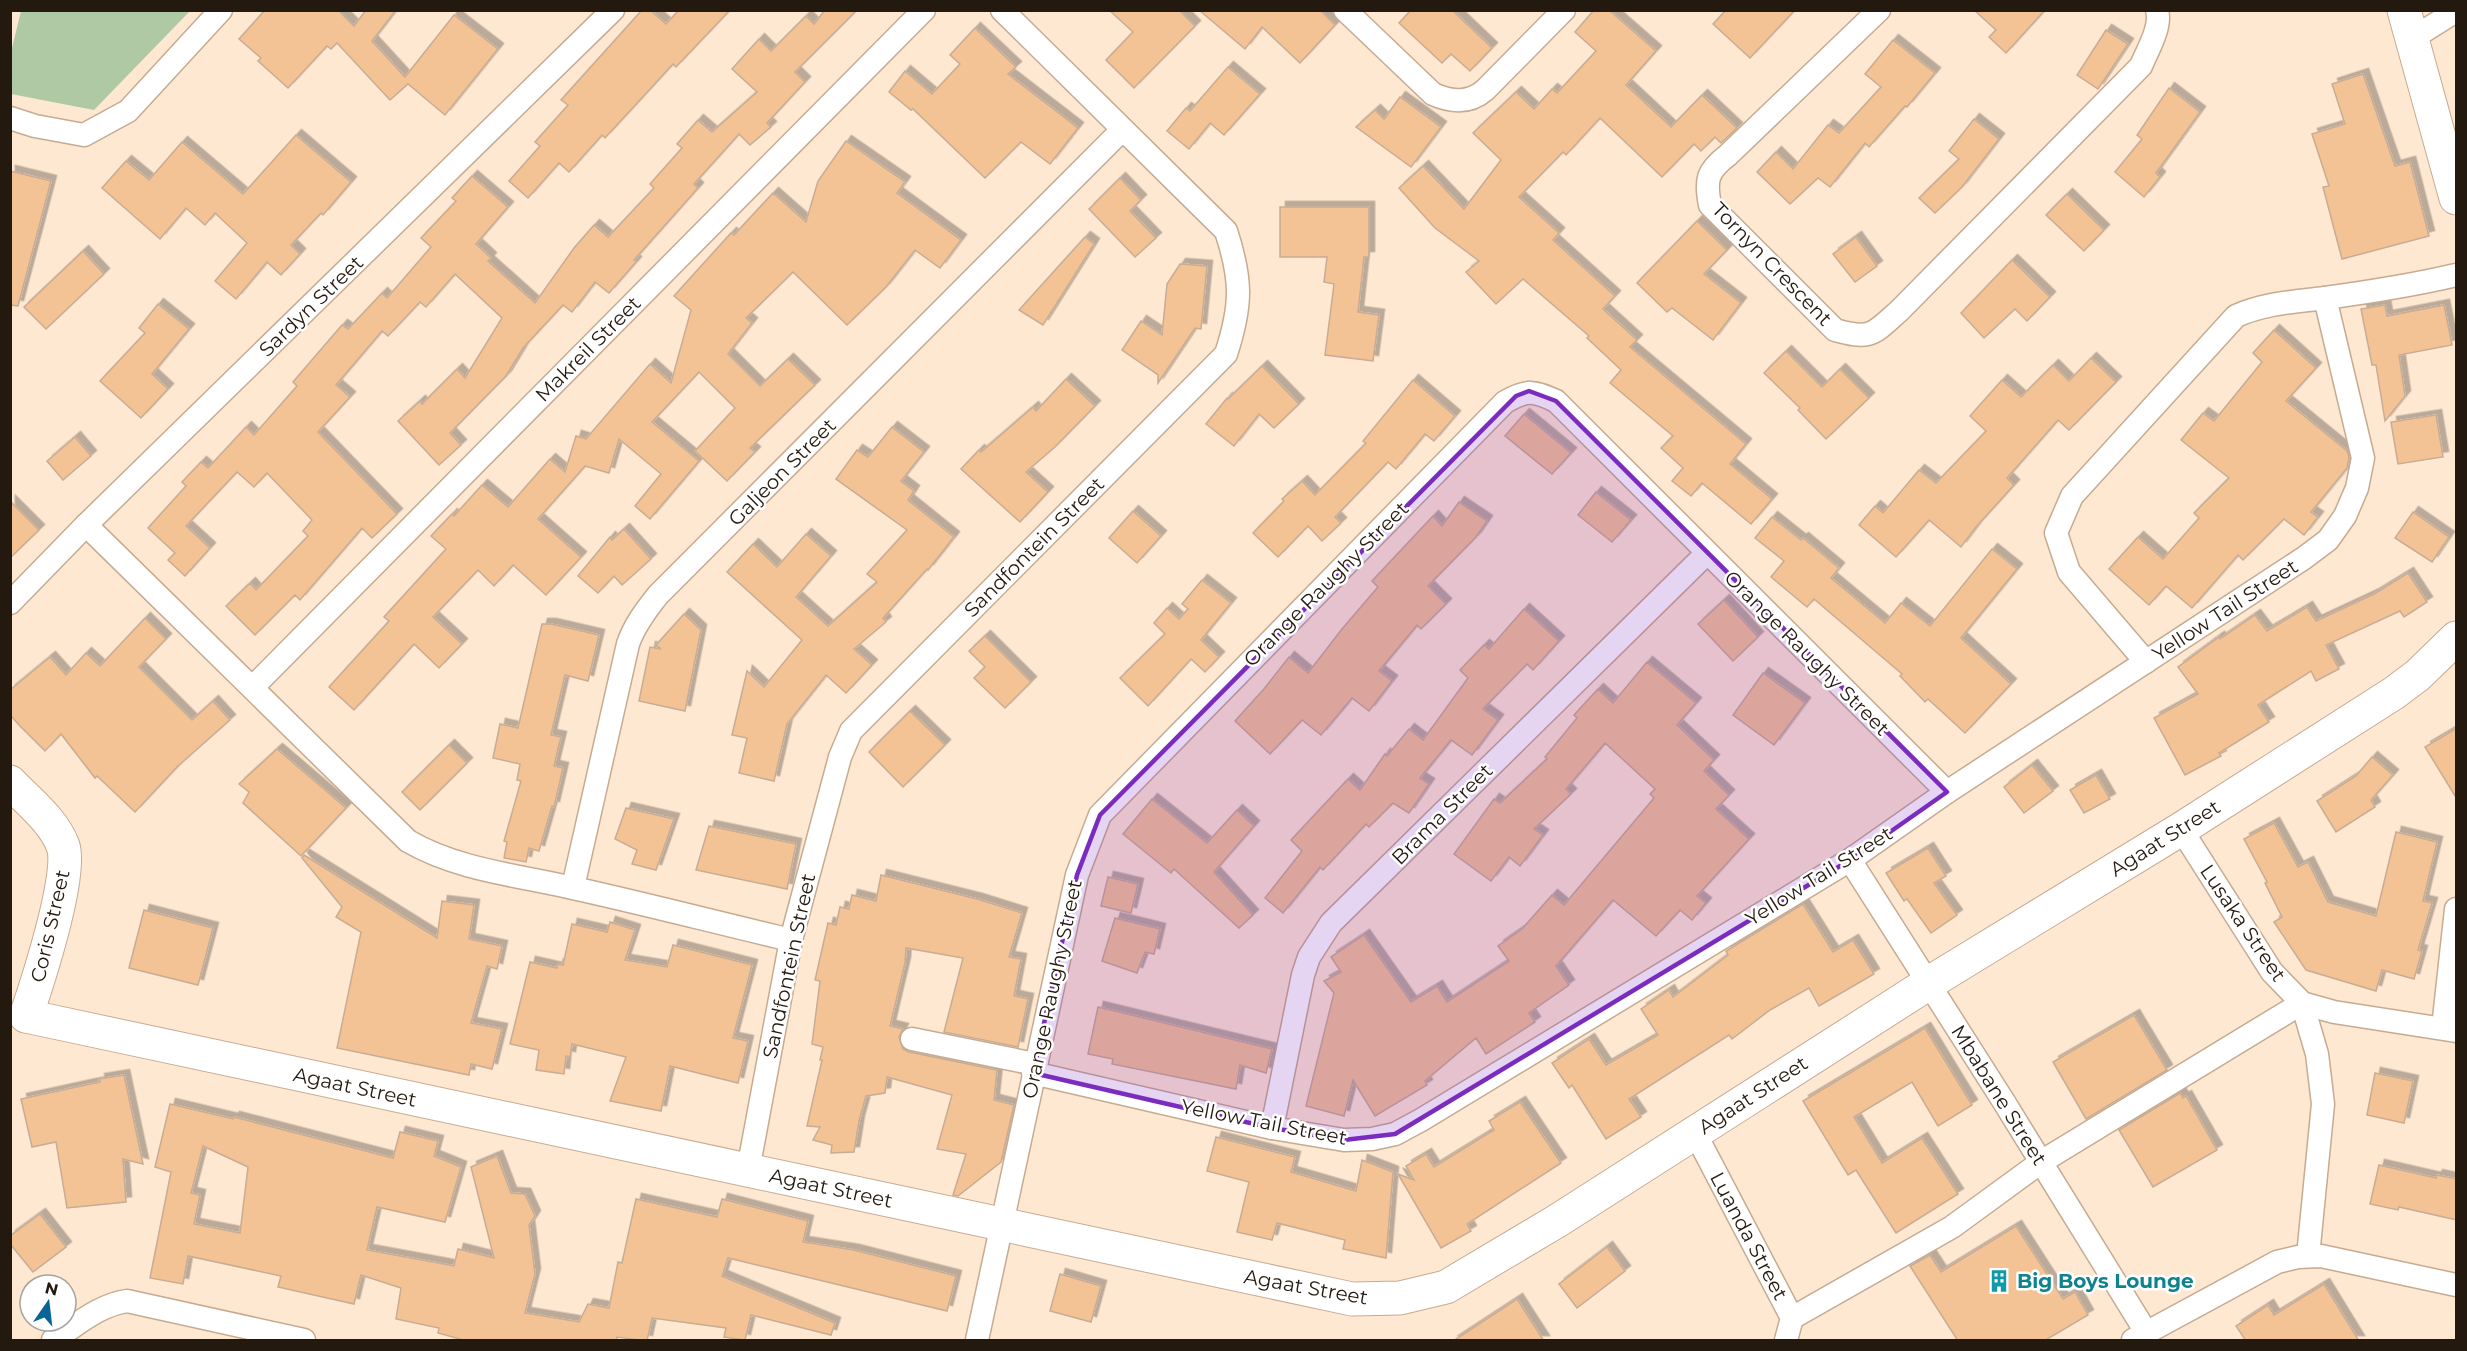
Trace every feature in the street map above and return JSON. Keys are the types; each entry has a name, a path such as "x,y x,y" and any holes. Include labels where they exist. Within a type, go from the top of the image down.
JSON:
{"street":[{"path":"10,118 35,126 84,135 128,111 221,10"},
{"name":"Sardyn Street","path":"10,603 86,525 613,10"},
{"name":"Makreil Street","path":"253,687 924,10"},
{"name":"Sandfontein Street","path":"748,1170 790,940 840,757 850,731 1226,354 1235,325 1239,295 1236,262 1226,231 1002,10"},
{"path":"1345,10 1433,93 1447,100 1460,101 1476,98 1564,10"},
{"name":"Tornyn Crescent","path":"1879,10 1715,165 1706,184 1710,205 1835,330 1856,336 1874,334 1899,311 2141,66 2152,41 2159,16 2157,10"},
{"path":"2457,10 2409,24 2457,198"},
{"name":"Galjeon Street","path":"573,887 628,645 632,632 646,610 658,595 1122,130"},
{"path":"2146,662 2069,572 2056,532 2072,495 2236,316 2254,307 2325,298 2457,274"},
{"name":"Yellow Tail Street","path":"912,1039 1272,1128 1344,1140 1372,1139 1395,1134 1850,860 1947,792 2328,540 2345,516 2357,488 2363,458 2325,298"},
{"name":"Orange Raughy Street","path":"977,1341 1077,875 1100,814 1505,402 1529,392 1556,401 1706,554 1947,792"},
{"path":"86,525 408,841 431,854 461,864 573,887 790,940"},
{"name":"Brama Street","path":"1272,1128 1303,975 1309,957 1331,923 1706,554"},
{"name":"Agaat Street","path":"18,1022 748,1170 1352,1299 1400,1298 1446,1287 1557,1221 1929,983 2181,829 2394,693 2418,675 2457,638"},
{"name":"Coris Street","path":"10,782 48,820 64,846 66,873 39,976 18,1022"},
{"name":"Lusaka Street","path":"2181,829 2272,972 2302,1003"},
{"name":"Mbabane Street","path":"1850,860 2041,1162 2140,1336"},
{"path":"1792,1318 1952,1227 2041,1162 2302,1003 2334,1012 2450,1030 2457,909"},
{"path":"2302,1003 2317,1054 2323,1104 2308,1256"},
{"name":"Luanda Street","path":"1695,1132 1792,1318 1786,1341"},
{"path":"2140,1336 2277,1262 2308,1256 2342,1260 2457,1285"},
{"path":"53,1341 99,1310 113,1303 127,1301 304,1341"}],"highlighted area":[{"path":"1529,391 1556,401 1947,792 1850,860 1395,1134 1344,1140 1272,1128 1033,1073 1077,875 1100,815 1516,396"}],"green space":[{"path":"21,10 190,11 94,110 11,94 11,52"}],"building":[{"path":"265,10 338,10 354,26 366,10 396,10 372,41 405,77 454,15 498,49 445,115 408,84 390,100 337,43 331,49 327,46 288,88 258,61 261,58 239,39"},
{"path":"642,10 650,10 666,24 679,10 730,10 676,67 673,64 605,138 602,135 569,172 559,163 528,198 509,181 540,146 535,142 568,105 561,100"},
{"path":"825,10 857,10 795,72 805,82 767,123 771,127 750,145 739,134 694,184 698,188 634,260 636,262 609,293 595,282 572,312 563,305 523,348 506,376 450,433 461,445 439,465 398,421 420,401 422,404 457,369 465,378 502,318 455,274 426,307 420,302 388,336 382,331 336,385 350,397 318,432 397,514 372,538 362,528 300,600 295,595 255,635 226,606 250,583 256,590 308,536 303,531 312,520 267,473 254,487 237,472 186,526 210,548 185,576 168,560 175,553 148,528 186,486 182,482 201,462 208,468 246,427 254,435 297,386 293,382 342,325 348,329 382,293 387,298 431,247 421,238 456,201 452,198 472,176 508,207 476,244 491,258 488,261 535,303 574,248 594,225 608,237 654,188 650,184 682,148 677,144 698,120 712,132 757,92 732,69 759,39 771,51 806,16 814,24"},
{"path":"1109,10 1179,10 1195,26 1134,88 1106,60 1133,32"},
{"path":"1199,10 1320,10 1335,25 1300,63 1262,27 1245,49"},
{"path":"1411,10 1452,10 1492,48 1470,71 1451,54 1442,63 1399,23"},
{"path":"1594,10 1609,10 1656,51 1626,85 1671,127 1702,95 1737,128 1721,143 1715,137 1701,151 1694,144 1662,177 1600,118 1566,155 1563,152 1519,197 1559,233 1553,240 1615,296 1603,309 1637,340 1630,347 1746,444 1730,464 1772,499 1751,524 1702,483 1691,496 1672,481 1683,468 1661,448 1673,436 1610,383 1621,370 1587,338 1589,336 1523,279 1496,304 1466,272 1479,261 1435,228 1399,188 1423,166 1464,209 1501,160 1473,133 1516,92 1534,109 1552,89 1557,93 1596,51 1575,32"},
{"path":"1726,10 1795,10 1750,58 1713,24"},
{"path":"1974,10 2045,10 2006,53 1989,37 1996,30"},
{"path":"975,28 1016,67 1008,74 1078,128 1050,164 1021,142 985,178 913,109 911,110 889,92 905,71 932,94 960,64 950,55"},
{"path":"2106,30 2128,44 2098,89 2077,75"},
{"path":"1893,40 1935,73 1869,147 1865,143 1830,187 1818,178 1790,204 1757,172 1776,152 1793,169 1828,125 1839,133 1881,87 1865,74"},
{"path":"1228,67 1260,94 1224,135 1210,123 1189,149 1167,131 1186,108 1190,111"},
{"path":"2363,74 2395,166 2410,162 2429,236 2342,259 2323,187 2329,186 2312,134 2345,124 2332,84"},
{"path":"2169,88 2200,112 2156,173 2160,177 2144,197 2115,172 2142,139 2137,135"},
{"path":"1400,97 1441,127 1411,167 1356,127 1375,110 1384,119"},
{"path":"1974,119 1999,139 1962,187 1935,213 1919,198 1959,159 1949,151"},
{"path":"296,135 351,182 323,215 321,213 291,245 300,254 281,275 267,262 236,299 215,281 247,243 215,213 205,225 186,208 160,239 102,188 126,161 149,180 182,142 243,194"},
{"path":"846,141 905,182 897,193 961,240 940,268 915,250 886,287 847,325 793,272 746,318 752,323 728,354 760,386 788,359 815,385 750,448 755,452 727,481 695,451 735,408 699,372 652,422 699,461 650,519 635,506 661,474 619,439 609,473 585,466 538,519 581,557 546,595 513,565 494,586 478,570 433,617 462,644 439,668 414,644 354,710 329,687 389,621 384,617 446,549 431,536 452,514 454,516 482,485 508,507 550,459 565,472 576,436 586,439 650,364 671,383 691,310 674,296 731,233 734,235 773,193 806,222 818,181"},
{"path":"10,171 51,181 18,306 10,305"},
{"path":"1120,178 1141,200 1130,211 1156,238 1135,257 1089,209"},
{"path":"2067,194 2104,230 2084,251 2046,215"},
{"path":"1280,207 1369,207 1369,257 1364,257 1358,312 1379,315 1373,361 1325,355 1334,284 1324,282 1327,257 1280,257"},
{"path":"1697,221 1727,250 1704,274 1741,303 1713,340 1672,308 1667,312 1637,283"},
{"path":"1085,237 1094,244 1043,325 1019,310"},
{"path":"1856,237 1877,266 1855,282 1833,254"},
{"path":"83,251 104,274 46,329 24,307"},
{"path":"2012,260 2050,297 2027,321 2015,309 1984,338 1961,313"},
{"path":"1180,264 1207,266 1201,329 1195,328 1158,383 1158,375 1122,350 1141,321 1162,335 1167,284"},
{"path":"158,304 189,329 152,374 168,389 141,418 100,381 145,333 139,328"},
{"path":"2385,305 2387,316 2444,305 2452,345 2399,355 2405,396 2385,421 2376,365 2372,365 2361,309"},
{"path":"2274,330 2316,368 2286,401 2347,451 2349,458 2347,468 2311,512 2318,517 2304,535 2284,519 2243,560 2238,555 2192,608 2166,586 2149,605 2109,569 2138,537 2163,559 2199,518 2194,513 2229,478 2181,440 2203,413 2214,421 2262,362 2253,353"},
{"path":"1786,351 1822,387 1840,369 1869,398 1826,439 1798,410 1800,408 1764,373"},
{"path":"2091,358 2116,382 2069,430 2058,420 2007,478 2014,485 1961,547 1929,520 1896,557 1859,525 1875,506 1883,513 1919,470 1936,483 1986,431 1970,416 2002,380 2021,397 2053,365 2069,381"},
{"path":"1262,366 1299,404 1274,428 1259,414 1234,446 1206,424 1227,398"},
{"path":"1066,379 1095,406 1055,447 1026,472 1048,492 1020,522 961,469 979,450 981,452 1033,407 1036,411"},
{"path":"1413,380 1455,416 1434,441 1425,434 1396,469 1388,462 1335,517 1341,523 1322,541 1308,526 1278,557 1253,533 1284,501 1282,499 1302,481 1315,495 1366,443 1363,441"},
{"path":"1524,414 1571,453 1552,474 1505,436"},
{"path":"2436,415 2443,457 2398,464 2391,422"},
{"path":"892,427 924,452 901,481 914,491 908,500 954,537 928,570 883,618 886,622 854,649 872,665 846,693 826,675 787,724 774,781 739,773 747,738 732,735 747,671 764,687 802,640 727,572 753,544 777,567 806,534 831,556 796,597 828,626 877,582 867,574 907,530 836,479 857,450 868,457"},
{"path":"75,437 91,456 63,480 47,461"},
{"path":"1596,492 1631,520 1612,542 1578,515"},
{"path":"10,501 39,530 10,558"},
{"path":"1459,502 1487,521 1476,537 1428,586 1446,604 1421,629 1417,625 1379,671 1392,681 1369,711 1352,698 1321,735 1302,720 1270,754 1235,721 1289,657 1308,673 1378,587 1372,581 1433,516 1442,526"},
{"path":"1133,511 1161,536 1137,563 1109,538"},
{"path":"2413,512 2449,537 2432,562 2395,538"},
{"path":"1772,517 1801,540 1803,538 1839,568 1831,578 1885,623 1901,603 1930,626 1992,549 2017,569 1961,638 2011,684 1965,733 1928,699 1925,702 1900,676 1902,674 1814,599 1807,607 1771,577 1784,561 1755,538"},
{"path":"624,529 651,559 622,585 614,576 598,593 578,576 610,537 612,540"},
{"path":"2408,573 2427,602 2404,617 2400,611 2326,645 2339,669 2316,681 2311,671 2258,705 2269,722 2219,753 2221,756 2185,775 2154,718 2198,694 2178,667 2219,637 2220,639 2255,615 2267,631 2307,607 2316,621 2374,594"},
{"path":"1202,580 1231,603 1201,640 1219,657 1205,672 1191,659 1148,706 1120,678 1165,634 1154,623 1167,608 1179,619 1188,609 1182,604"},
{"path":"1724,600 1758,637 1733,661 1698,624"},
{"path":"1524,609 1559,641 1533,670 1527,664 1483,709 1498,720 1472,755 1451,740 1420,778 1429,784 1409,813 1393,803 1369,827 1366,824 1323,870 1320,867 1283,913 1265,898 1302,851 1291,840 1348,779 1360,790 1385,754 1387,756 1409,729 1423,740 1468,678 1460,670 1484,645 1489,649"},
{"path":"684,614 701,630 685,711 639,701 650,647 661,649 656,645"},
{"path":"145,618 166,639 139,667 192,720 213,701 230,720 177,767 135,812 97,776 95,778 61,734 45,751 10,715 10,690 50,657 66,675 86,653 100,666"},
{"path":"542,624 599,635 588,681 565,675 551,735 561,737 554,766 563,768 554,807 552,806 539,851 529,848 526,862 504,858 507,842 504,841 521,781 517,780 520,764 493,758 500,724 518,728"},
{"path":"985,636 1031,682 1005,708 974,678 985,667 969,651"},
{"path":"1647,662 1696,703 1677,725 1714,760 1704,771 1729,795 1716,809 1749,839 1697,896 1706,903 1692,920 1680,910 1656,936 1613,900 1556,966 1569,985 1529,1013 1535,1022 1486,1054 1476,1038 1425,1081 1427,1085 1375,1116 1353,1080 1344,1116 1306,1106 1334,993 1324,981 1341,972 1331,957 1364,935 1411,1002 1437,986 1447,1002 1509,961 1498,946 1522,929 1552,895 1564,905 1654,798 1650,794 1655,789 1605,743 1566,789 1571,794 1534,829 1543,835 1520,866 1509,857 1491,881 1454,854 1494,799 1500,803 1547,759 1545,757 1577,718 1574,715 1598,689 1613,703"},
{"path":"1763,673 1805,703 1774,745 1733,715"},
{"path":"910,711 945,745 903,787 869,752"},
{"path":"2457,728 2457,799 2425,747"},
{"path":"449,745 467,763 420,810 402,792"},
{"path":"277,749 346,808 301,856 243,803 249,792 239,784"},
{"path":"2372,757 2393,775 2371,800 2375,807 2336,832 2317,801 2356,776"},
{"path":"2032,765 2053,791 2024,813 2004,787"},
{"path":"2096,775 2110,799 2084,813 2070,790"},
{"path":"1152,799 1207,843 1237,810 1254,826 1214,872 1253,915 1239,928 1174,869 1171,873 1123,834"},
{"path":"626,808 674,819 656,870 632,864 637,850 615,839"},
{"path":"2274,823 2298,867 2308,862 2328,902 2376,916 2396,832 2437,842 2423,901 2432,903 2418,950 2422,951 2414,979 2382,970 2376,991 2306,970 2274,922 2282,917 2265,883 2267,882 2244,839"},
{"path":"709,826 796,844 787,889 696,870"},
{"path":"1928,848 1946,876 1934,883 1957,915 1931,933 1907,899 1904,901 1886,873"},
{"path":"304,855 437,938 442,901 474,905 469,939 502,946 497,969 487,966 471,1023 502,1029 492,1069 471,1064 469,1075 337,1048 361,932 336,917 342,907 302,858"},
{"path":"881,875 977,899 1022,913 1009,957 1021,959 1014,996 1028,999 1018,1047 944,1032 963,958 906,948 905,963 890,1026 903,1029 899,1037 903,1049 997,1070 994,1100 1014,1105 1001,1162 958,1196 953,1195 966,1154 937,1149 952,1095 887,1077 885,1093 866,1096 854,1152 831,1153 832,1145 813,1140 820,1127 807,1126 822,1060 820,1060 823,1047 812,1044 820,981 815,980 828,923 836,925 840,907 849,909 852,895 876,901"},
{"path":"1108,877 1138,884 1131,913 1101,906"},
{"path":"1803,904 1833,952 1853,940 1874,974 1819,1006 1809,988 1770,1010 1732,1039 1729,1035 1629,1099 1641,1117 1606,1139 1572,1085 1569,1088 1552,1063 1589,1039 1606,1065 1658,1035 1641,1009 1669,990 1673,997 1728,955 1726,951"},
{"path":"144,910 213,928 198,985 129,968"},
{"path":"1115,918 1160,929 1154,954 1145,952 1137,973 1102,961"},
{"path":"610,922 635,930 625,960 667,967 673,945 752,965 733,1038 748,1041 738,1083 670,1066 661,1111 610,1101 626,1057 572,1044 570,1057 566,1056 564,1074 536,1070 539,1050 510,1044 530,962 557,968 558,964 563,965 572,924 607,932"},
{"path":"1098,1007 1272,1049 1266,1073 1240,1065 1236,1089 1112,1064 1113,1059 1088,1054"},
{"path":"2134,1015 2167,1070 2086,1119 2053,1062"},
{"path":"1925,1028 1972,1105 1938,1126 1912,1082 1854,1117 1882,1163 1922,1138 1958,1194 1896,1233 1856,1170 1848,1175 1803,1101"},
{"path":"2375,1073 2413,1081 2404,1123 2367,1115"},
{"path":"124,1075 143,1164 123,1159 126,1202 67,1208 56,1142 32,1147 21,1099"},
{"path":"2180,1093 2183,1098 2186,1096 2217,1150 2153,1187 2119,1130"},
{"path":"1520,1102 1561,1163 1467,1224 1471,1231 1441,1248 1398,1174 1414,1180 1406,1166 1426,1154 1434,1167 1494,1130 1489,1121"},
{"path":"170,1104 233,1119 234,1117 393,1158 400,1132 438,1141 434,1156 461,1167 445,1222 377,1207 367,1250 454,1266 458,1249 494,1258 471,1167 497,1156 511,1193 525,1194 535,1216 529,1225 535,1274 525,1313 579,1322 588,1304 609,1308 618,1262 622,1263 636,1199 717,1217 722,1199 808,1221 803,1242 854,1250 956,1276 947,1311 728,1258 722,1276 835,1323 831,1335 751,1315 745,1340 724,1337 726,1328 652,1318 647,1341 617,1337 617,1341 467,1341 438,1333 439,1328 396,1319 401,1288 361,1275 354,1304 278,1287 281,1276 188,1256 183,1284 150,1278 171,1172 155,1167","holes":["203,1146 248,1167 240,1233 194,1224 200,1195 191,1193"]},
{"path":"1216,1137 1295,1157 1291,1172 1356,1191 1362,1160 1393,1172 1386,1258 1343,1249 1345,1240 1277,1223 1272,1240 1237,1232 1249,1182 1207,1171"},
{"path":"2379,1165 2436,1178 2437,1175 2457,1179 2457,1220 2399,1207 2398,1210 2370,1204"},
{"path":"40,1214 66,1247 33,1272 10,1244 10,1236"},
{"path":"2016,1226 2063,1299 2075,1292 2088,1315 2044,1341 1958,1341 1910,1266 1930,1255 1941,1272"},
{"path":"1607,1247 1625,1271 1577,1308 1559,1284"},
{"path":"1060,1274 1101,1286 1091,1322 1050,1311"},
{"path":"2324,1284 2359,1341 2246,1341 2236,1326 2268,1305 2274,1315"},
{"path":"1517,1299 1544,1341 1453,1341"}],"place":[{"name":"Big Boys Lounge","path":"1999,1281"}]}
